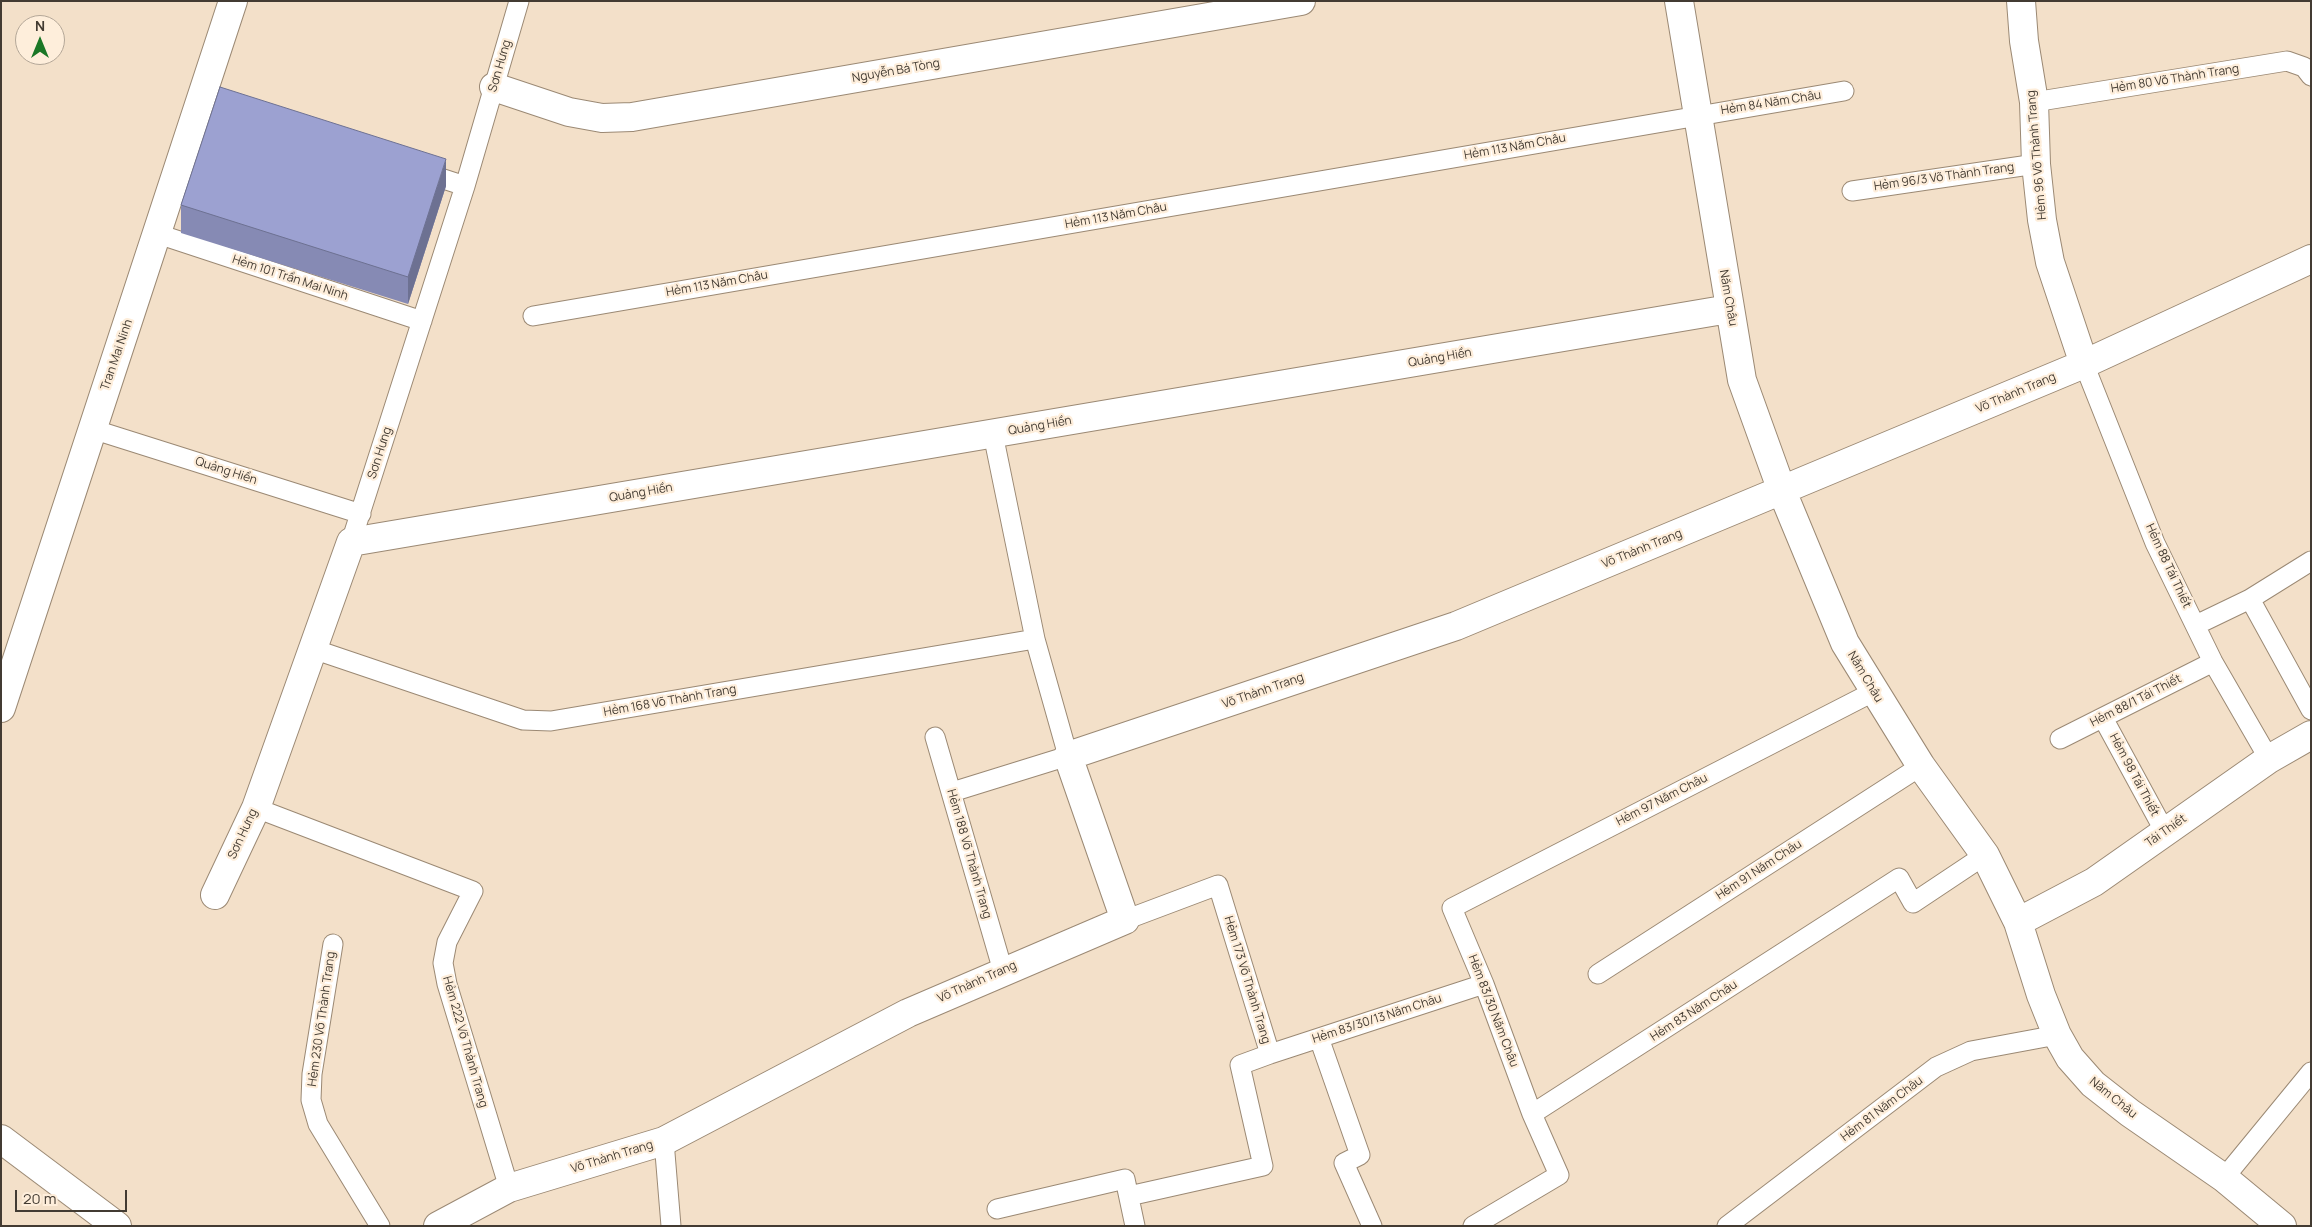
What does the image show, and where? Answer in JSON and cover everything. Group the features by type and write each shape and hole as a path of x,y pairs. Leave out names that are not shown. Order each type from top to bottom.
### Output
{"street":[{"name":"Tran Mai Ninh","path":"1,708 158,234 211,105 233,1"},
{"name":"Nguyễn Bá Tòng","path":"494,87 569,112 602,118 632,117 1301,1"},
{"name":"Năm Châu","path":"1679,1 1742,380 1782,492 1845,643 1873,692 1921,766 1985,855 2018,922 2041,995 2057,1034 2070,1058 2092,1084 2130,1113 2224,1178 2282,1226"},
{"name":"Hẻm 96 Võ Thành Trang","path":"2021,1 2024,41 2034,102 2036,164 2042,220 2050,262 2084,364"},
{"name":"Võ Thành Trang","path":"1068,756 1456,626 1782,492 2084,364 2311,258"},
{"name":"Quảng Hiền","path":"351,542 1730,309"},
{"name":"Sơn Hưng","path":"215,895 256,808 351,542"},
{"name":"Tái Thiết","path":"2018,922 2094,882 2269,759 2311,735"},
{"path":"1068,756 1125,920"},
{"name":"Võ Thành Trang","path":"438,1226 509,1188 664,1141 908,1013 1125,920"},
{"path":"1,1139 117,1226"}],"lane":[{"name":"Sơn Hưng","path":"351,542 465,186 519,1"},
{"name":"Hẻm 80 Võ Thành Trang","path":"2034,102 2287,61 2304,67 2311,76"},
{"name":"Hẻm 84 Năm Châu","path":"1698,115 1844,91"},
{"name":"Hẻm 113 Năm Châu","path":"533,316 1698,115"},
{"name":"Hẻm 96/3 Võ Thành Trang","path":"1852,190 2036,164"},
{"path":"408,168 465,186"},
{"name":"Hẻm 101 Trần Mai Ninh","path":"158,234 422,320"},
{"name":"Hẻm 88 Tái Thiết","path":"2084,364 2155,543 2196,625 2212,662 2269,759"},
{"name":"Quảng Hiền","path":"92,429 360,514"},
{"path":"952,792 1068,756 1035,639 993,434"},
{"path":"2196,625 2250,599 2311,561"},
{"path":"2250,599 2311,710"},
{"name":"Hẻm 168 Võ Thành Trang","path":"313,649 523,720 551,721 1035,639"},
{"name":"Hẻm 88/1 Tái Thiết","path":"2060,739 2212,662"},
{"name":"Hẻm 97 Năm Châu","path":"1452,908 1873,692"},
{"name":"Hẻm 98 Tái Thiết","path":"2103,718 2165,832"},
{"name":"Hẻm 188 Võ Thành Trang","path":"935,737 1003,971"},
{"name":"Hẻm 91 Năm Châu","path":"1598,974 1921,766"},
{"name":"Hẻm 222 Võ Thành Trang","path":"256,808 473,892 447,942 443,963 447,984 509,1188"},
{"name":"Hẻm 83 Năm Châu","path":"1532,1114 1899,878 1913,903 1985,855"},
{"name":"Hẻm 173 Võ Thành Trang","path":"1125,920 1218,885 1270,1054 1240,1066 1263,1166 1129,1196"},
{"name":"Hẻm 83/30 Năm Châu","path":"1452,908 1484,984 1532,1114"},
{"name":"Hẻm 230 Võ Thành Trang","path":"333,944 312,1074 311,1100 318,1124 380,1226"},
{"name":"Hẻm 83/30/13 Năm Châu","path":"1270,1054 1484,984"},
{"name":"Hẻm 81 Năm Châu","path":"1727,1226 1936,1067 1971,1051 2057,1034"},
{"path":"1319,1038 1360,1155 1344,1163 1372,1226"},
{"path":"2224,1178 2311,1072"},
{"path":"1473,1226 1559,1175 1532,1114"},
{"path":"664,1141 670,1226"},
{"path":"997,1209 1125,1179 1135,1226"}],"building":[{"path":"220,87 446,159 408,277 181,205"}]}
